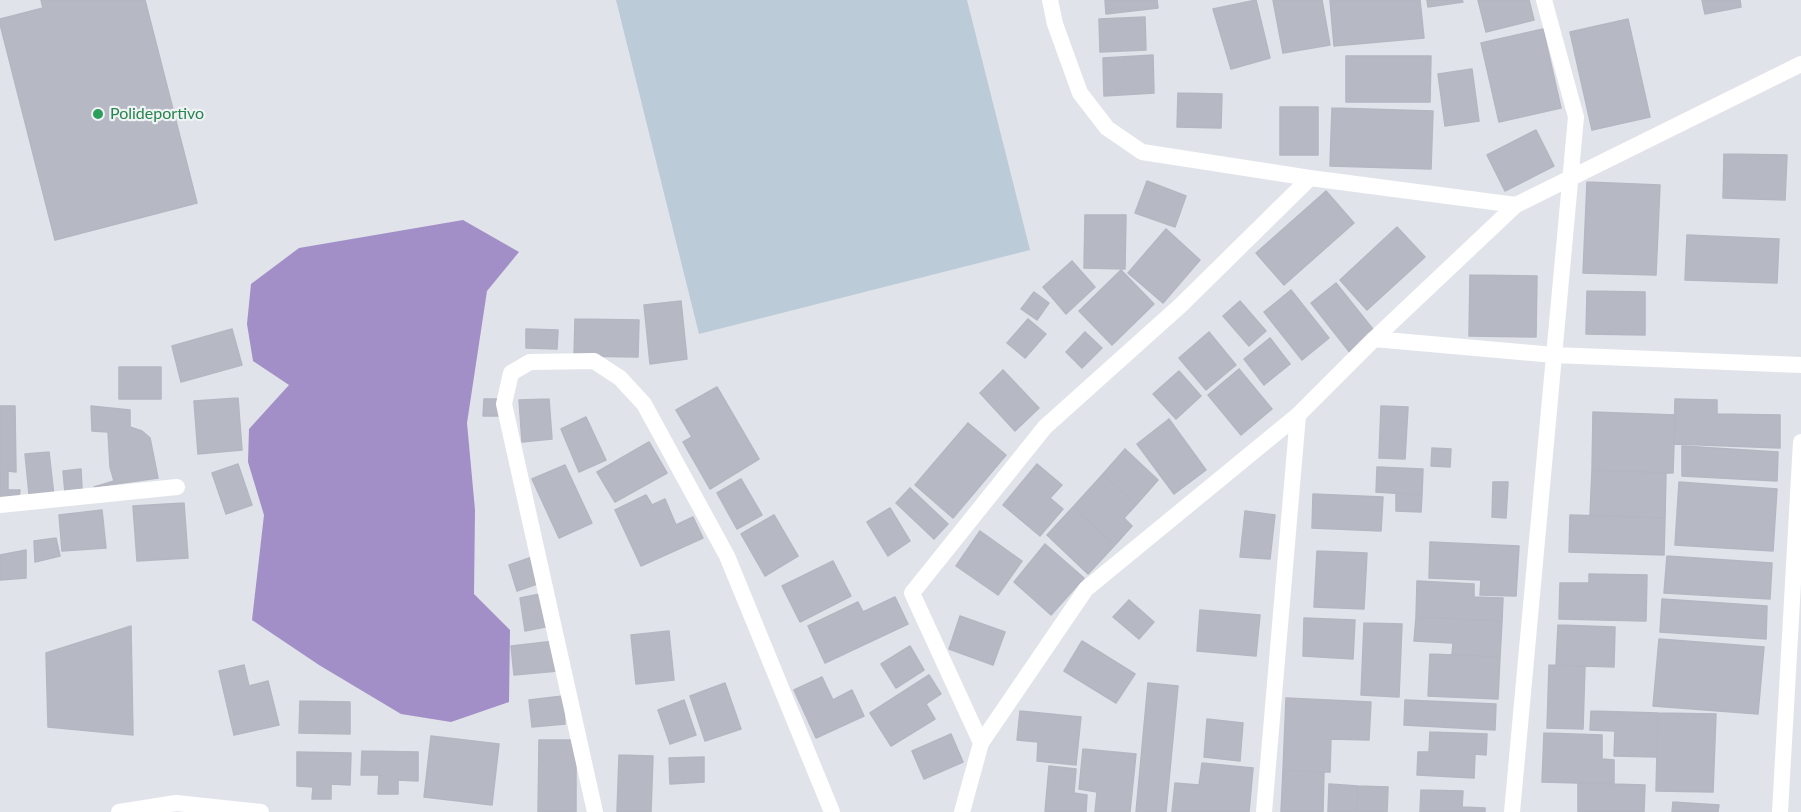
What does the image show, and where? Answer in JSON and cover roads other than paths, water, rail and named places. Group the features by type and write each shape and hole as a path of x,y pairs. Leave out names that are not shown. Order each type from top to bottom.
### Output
{"street":[{"path":"1050,0 1054,24 1080,93 1107,128 1142,152 1310,178 1516,205"},
{"path":"1512,812 1576,117 1544,0"},
{"path":"962,812 981,743 1086,590 1298,415 1374,339 1516,205 1801,64"},
{"path":"981,743 912,593 1045,426 1181,305 1310,178"},
{"path":"1374,339 1554,356 1801,365"},
{"path":"595,812 504,404 511,373 530,362 594,362 620,378 644,404 727,556 832,812"},
{"path":"1264,812 1298,415"},
{"path":"1780,812 1801,442"},
{"path":"0,505 177,487"},
{"path":"119,812 176,803 261,812"}],"place":[{"name":"Polideportivo","path":"98,114"}]}
